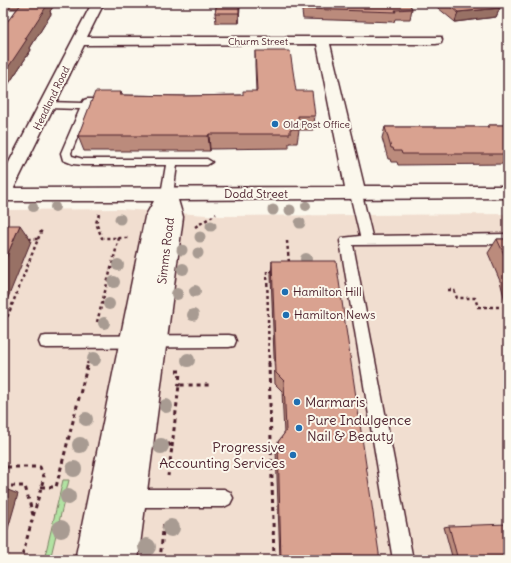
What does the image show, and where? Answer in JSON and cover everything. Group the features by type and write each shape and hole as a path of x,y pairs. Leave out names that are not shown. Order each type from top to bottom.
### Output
{"street":[{"name":"Headland Road","path":"3,193 98,3"},
{"name":"Churm Street","path":"79,41 436,40"},
{"path":"323,41 356,194"},
{"name":"Dodd Street","path":"3,193 356,194 508,192"},
{"name":"Simms Road","path":"91,560 102,498 173,217 166,194"},
{"name":"Simms Road","path":"122,560 131,498 142,342"}],"lane":[{"path":"118,102 87,102 66,153 67,158 73,161 83,162 207,162"},
{"path":"47,105 85,106"},
{"path":"166,194 172,162"},
{"path":"356,194 367,240"},
{"path":"403,560 346,241 508,239"},
{"path":"46,342 229,341"},
{"path":"102,498 224,498"}],"path":[{"path":"99,211 96,223 102,238 132,238"},
{"path":"194,228 216,213"},
{"path":"3,328 42,229"},
{"path":"91,322 97,322 119,238"},
{"path":"24,239 38,239"},
{"path":"287,241 289,264"},
{"path":"274,560 267,271 282,271"},
{"path":"448,290 454,290 457,298 475,298 478,307 502,307"},
{"path":"41,487 56,487 88,362"},
{"path":"172,447 180,371"},
{"path":"179,385 211,385"},
{"path":"7,467 40,467 44,477 21,560"},
{"path":"3,486 24,486 33,516"}],"shaded area":[{"path":"120,209 221,216 508,214 508,560 3,560 3,210"}],"green space":[{"path":"63,480 69,480 50,560 44,560"}],"building":[{"path":"22,3 48,4 3,75 3,27"},
{"path":"217,3 239,3 239,13 215,13"},
{"path":"303,3 409,3 412,9 395,10 396,12 304,9"},
{"path":"446,3 491,3 500,8 458,12"},
{"path":"255,51 290,51 296,91 312,91 315,116 298,116 299,129 290,129 290,134 209,134 208,136 78,136 95,92 121,92 120,95 185,96 243,95 243,91 257,91"},
{"path":"488,125 508,125 508,154 402,154 401,151 394,151 393,148 391,148 385,127 489,127"},
{"path":"3,225 20,225 3,265"},
{"path":"497,239 508,239 508,263"},
{"path":"272,261 336,261 380,560 281,560 278,442 286,431 284,381 276,373"},
{"path":"508,524 508,560 458,560 449,526"}],"place":[{"name":"Old Post Office","path":"275,124"},
{"name":"Hamilton Hill","path":"285,292"},
{"name":"Hamilton News","path":"286,315"},
{"name":"Marmaris","path":"297,402"},
{"name":"Pure Indulgence Nail & Beauty","path":"299,428"},
{"name":"Progressive Accounting Services","path":"293,455"}]}
